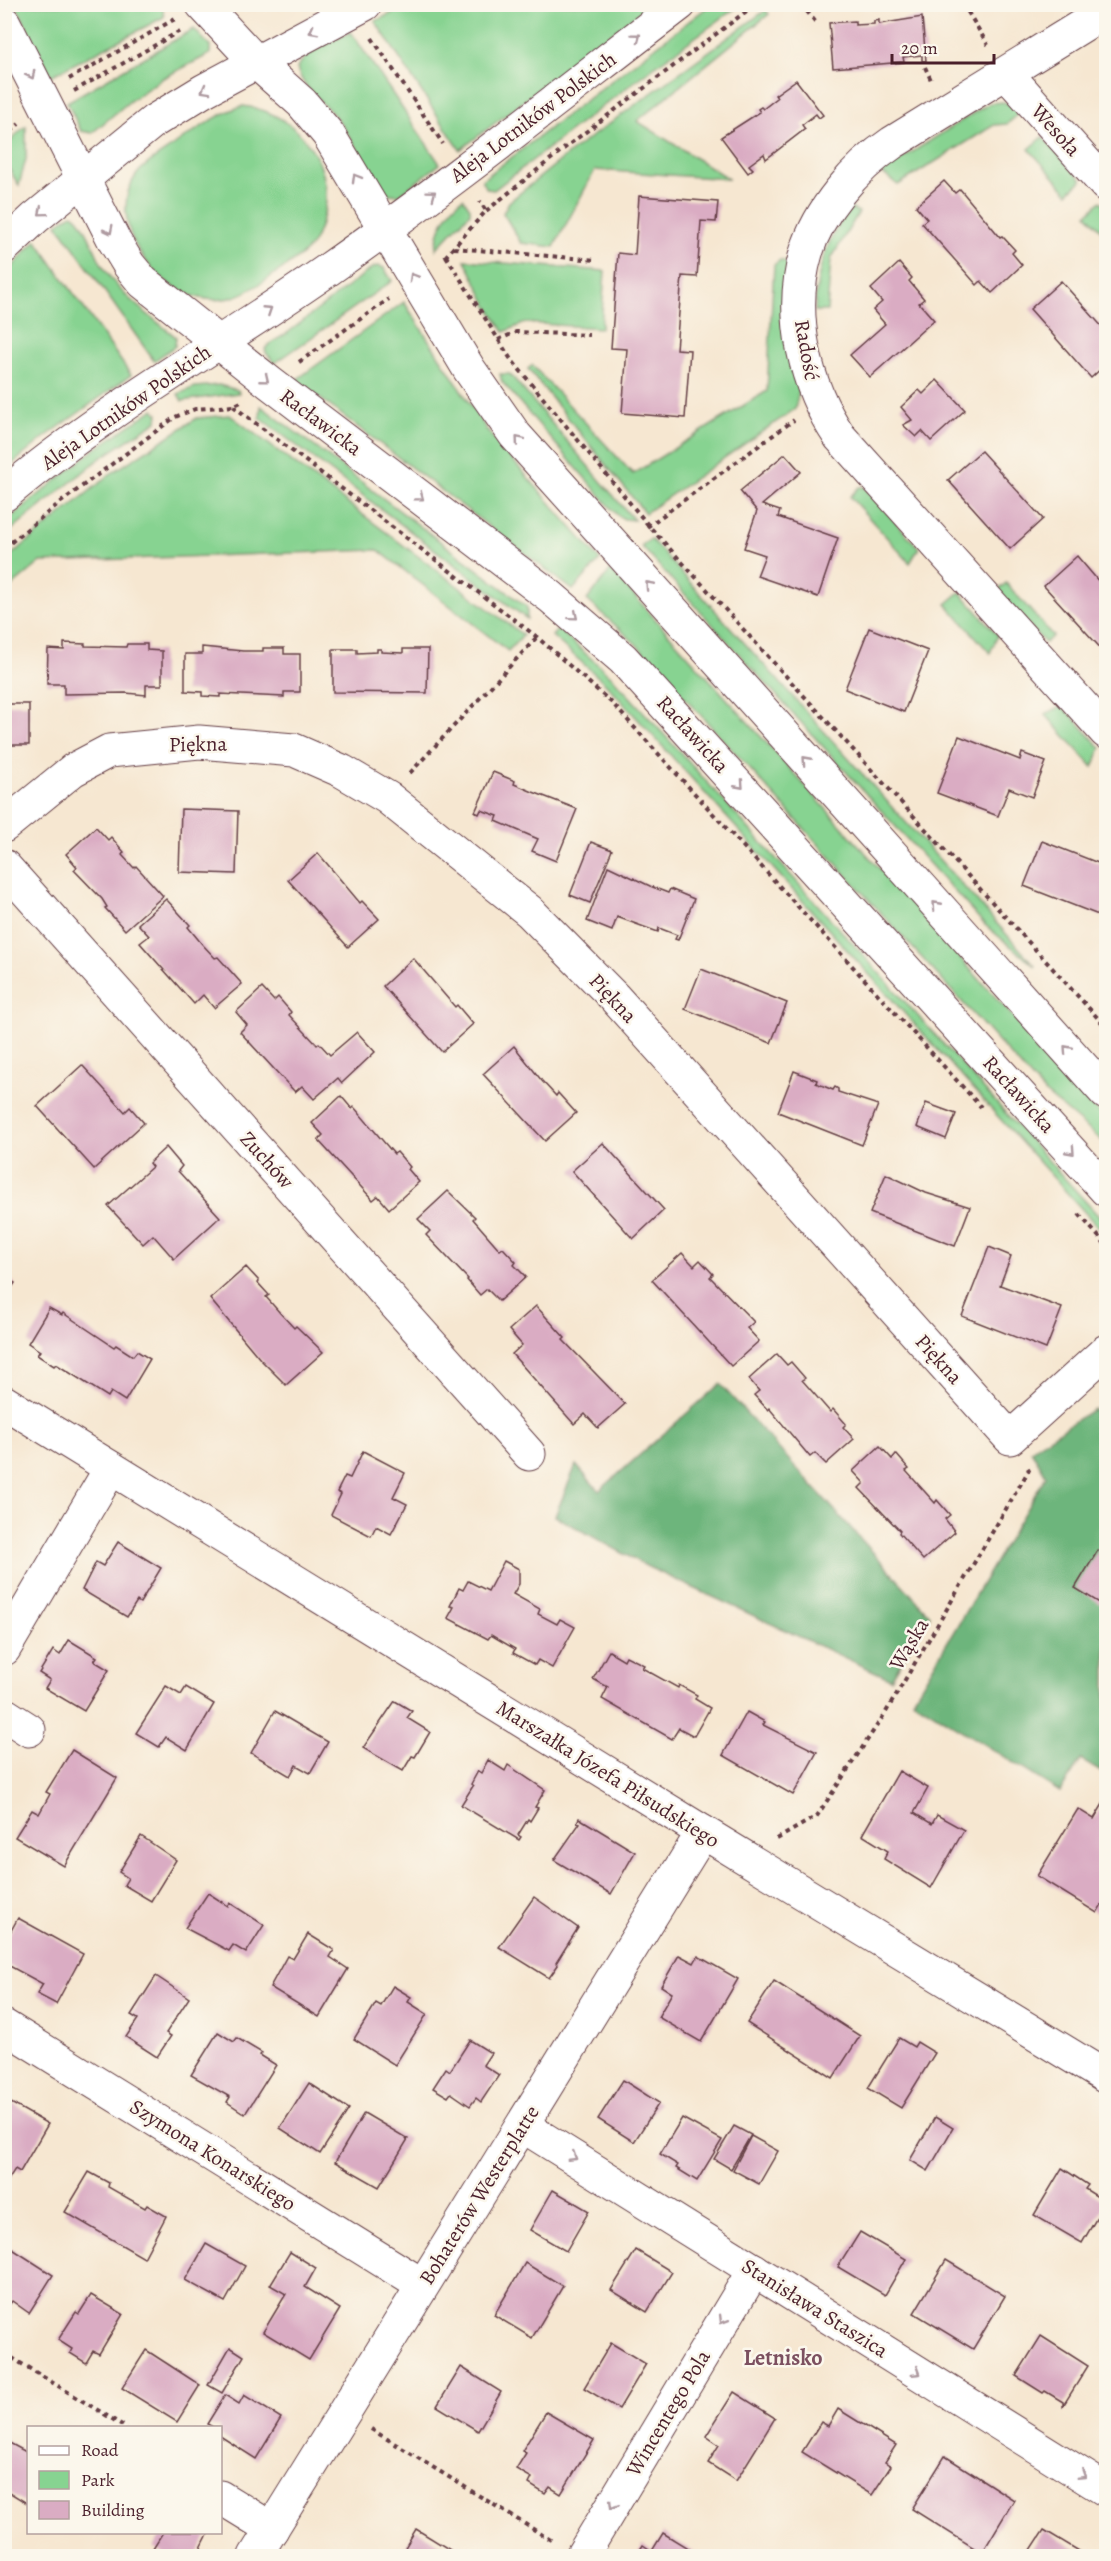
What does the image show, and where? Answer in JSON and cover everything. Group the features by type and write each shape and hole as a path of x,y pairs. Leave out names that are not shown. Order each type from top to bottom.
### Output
{"street":[{"path":"4,247 82,178 154,121 256,62 365,4"},
{"name":"Aleja Lotników Polskich","path":"4,495 136,396 385,229 680,4"},
{"path":"198,10 302,103 328,134 479,385 528,450 1107,1092"},
{"name":"Radość","path":"1107,11 881,151 858,171 823,217 806,252 801,278 800,306 807,365 820,404 848,447 1107,732"},
{"path":"4,22 82,178"},
{"name":"Wesoła","path":"1006,73 1107,185"},
{"name":"Racławicka","path":"82,178 129,266 160,298 564,608 606,643 651,688 1107,1190"},
{"name":"Piękna","path":"4,826 74,770 109,752 199,742 294,750 342,771 388,798 529,911 615,997 1010,1438"},
{"name":"Zuchów","path":"4,866 529,1454"},
{"path":"1010,1438 1107,1352"},
{"name":"Marszałka Józefa Piłsudskiego","path":"4,1402 703,1832 1107,2077"},
{"path":"4,1649 111,1468"},
{"name":"Bohaterów Westerplatte","path":"255,2556 703,1832"},
{"name":"Szymona Konarskiego","path":"4,2026 422,2285"},
{"name":"Stanisława Staszica","path":"523,2126 1107,2490"},
{"name":"Wincentego Pola","path":"570,2550 754,2270"},
{"path":"222,2498 272,2529"}],"path":[{"path":"486,211 571,143 756,4"},
{"path":"801,4 818,25"},
{"path":"963,4 1006,73"},
{"path":"4,138 44,101 198,10"},
{"path":"44,101 198,10"},
{"path":"453,248 597,260"},
{"path":"447,256 510,358 649,526 1107,1027"},
{"path":"498,340 516,332 589,335"},
{"path":"649,526 795,419 820,404"},
{"path":"233,406 537,637 612,703 982,1109"},
{"path":"388,798 564,608"},
{"path":"1071,1206 1105,1241"},
{"name":"Wąska","path":"771,1842 817,1816 886,1712 954,1599 1029,1470 1010,1438"},
{"path":"4,2354 125,2426"},
{"path":"345,2413 570,2550"}],"green space":[{"path":"16,5 168,5 163,9 164,17 51,76"},
{"path":"409,5 649,5 460,150 375,21"},
{"path":"710,5 740,5 647,72 494,190 487,189 482,180"},
{"path":"766,10 769,14 637,121 729,179 595,170 554,247 521,243 503,213 509,202 577,147"},
{"path":"194,29 210,46 210,54 163,78 130,101 92,133 81,131 67,102"},
{"path":"351,32 440,164 399,195 388,194 381,189 344,128 304,83 297,68 313,51"},
{"path":"990,103 1010,104 1020,113 1007,124 994,125 898,185 881,172"},
{"path":"243,106 282,119 298,132 320,165 325,184 326,204 313,243 295,260 239,295 219,300 197,297 178,290 166,281 155,271 135,245 126,214 128,193 137,174 152,160 210,121"},
{"path":"26,126 26,159 19,185 8,167 6,153 11,140"},
{"path":"1043,137 1082,180 1068,193 1029,149"},
{"path":"463,198 470,208 470,213 436,249 438,234 444,220"},
{"path":"1101,201 1106,206 1106,236 1087,214"},
{"path":"850,208 859,212 831,259 827,311 815,311 820,269 824,257 835,232"},
{"path":"72,214 80,221 100,261 115,284 134,303 176,337 175,346 154,361 57,224"},
{"path":"36,240 131,375 45,437 5,470 5,275"},
{"path":"465,260 605,271 601,328 525,323 504,332"},
{"path":"780,260 789,263 799,391 795,409 645,513 528,369 532,365 633,474 767,391 774,265"},
{"path":"378,266 384,268 392,281 275,363 266,353 265,349 269,344 286,334 372,268"},
{"path":"404,302 489,433 600,560 573,590 296,380"},
{"path":"500,374 510,374 634,520 624,519 617,515 502,382"},
{"path":"219,385 238,390 239,393 182,401 178,394 195,387"},
{"path":"261,406 527,607 527,619 260,418"},
{"path":"154,409 158,414 157,421 102,457 5,535 5,522 95,449"},
{"path":"230,415 523,635 508,651 378,550 41,562 5,592 5,560 113,472 197,418"},
{"path":"859,487 864,487 919,548 910,563 850,497"},
{"path":"651,539 1036,967 985,925 641,546"},
{"path":"611,570 1106,1120 1106,1144 1044,1092 636,644 587,600"},
{"path":"1006,583 1053,636 1045,643 997,591"},
{"path":"960,592 998,635 990,653 946,604"},
{"path":"558,629 613,678 1104,1222 1098,1227 606,684 552,636"},
{"path":"1063,706 1101,748 1093,767 1045,714"},
{"path":"720,1384 930,1615 891,1679 648,1567 555,1516 576,1465 599,1491"},
{"path":"1093,1409 1106,1415 1106,1775 1081,1760 1060,1792 913,1700 1046,1476 1031,1450"}],"building":[{"path":"922,17 926,61 922,61 922,55 903,57 904,62 833,68 829,23 855,21 855,25 874,24 874,21 879,20 879,24"},
{"path":"796,80 823,115 819,118 816,114 802,125 805,129 766,159 764,154 749,165 753,169 748,173 721,137 760,112 758,109 761,107 763,109 777,98 775,95"},
{"path":"944,181 955,193 960,189 1000,237 1002,236 1015,250 1012,253 1022,265 992,293 981,281 977,285 922,223 927,219 916,206"},
{"path":"639,196 718,202 716,222 701,221 697,277 682,276 676,349 690,350 685,418 622,413 627,349 611,348 618,253 635,255"},
{"path":"899,263 912,278 909,281 924,299 919,303 934,320 870,377 850,355 885,324 873,310 882,302 871,289"},
{"path":"1061,281 1106,331 1106,364 1091,378 1030,309"},
{"path":"937,380 965,410 931,441 922,431 916,437 903,425 912,420 901,407 919,390 923,394"},
{"path":"981,451 1043,519 1010,549 948,480"},
{"path":"785,454 801,472 762,505 780,511 778,517 838,538 818,597 757,576 765,555 744,548 757,511 740,491"},
{"path":"1077,556 1106,590 1106,654 1044,586"},
{"path":"869,628 928,651 904,712 845,689"},
{"path":"64,643 126,647 127,644 147,644 147,650 162,651 162,685 146,685 146,695 64,694 64,684 47,684 48,649 64,650"},
{"path":"202,647 243,651 284,648 284,654 300,654 300,692 284,692 284,697 220,694 220,697 202,696 202,692 185,691 185,654 202,654"},
{"path":"333,649 357,649 357,653 377,652 377,649 381,649 381,652 403,653 403,649 428,649 427,693 333,692"},
{"path":"4,704 29,704 29,745 4,745"},
{"path":"959,736 1020,760 1022,753 1046,762 1032,797 1009,788 998,816 937,793"},
{"path":"493,772 515,781 514,784 577,809 556,861 532,851 538,839 496,821 498,816 481,810 479,814 475,812"},
{"path":"181,809 238,811 236,874 179,872"},
{"path":"96,827 108,840 111,837 124,852 122,855 134,868 136,866 163,896 125,930 105,908 107,907 102,899 74,870 77,867 66,854"},
{"path":"1042,841 1106,866 1106,901 1101,916 1024,886"},
{"path":"591,842 612,850 590,903 570,895"},
{"path":"318,853 360,903 362,901 379,919 348,947 288,880"},
{"path":"608,866 668,893 670,889 694,899 678,940 675,939 677,935 659,928 658,932 617,917 612,931 587,921"},
{"path":"166,899 190,925 188,927 202,944 215,958 218,957 242,984 214,1008 203,995 194,1004 140,943 149,936 138,924"},
{"path":"413,958 455,1007 457,1005 473,1024 442,1052 383,986"},
{"path":"701,969 787,1003 771,1043 685,1009"},
{"path":"262,988 274,1001 278,997 291,1012 289,1015 317,1045 319,1043 330,1055 357,1032 375,1052 342,1083 338,1078 314,1099 302,1086 295,1092 240,1032 247,1025 236,1012"},
{"path":"514,1046 542,1081 556,1096 558,1093 576,1113 545,1141 483,1074"},
{"path":"82,1065 125,1112 130,1107 144,1123 94,1169 37,1106"},
{"path":"794,1071 817,1080 816,1083 833,1090 835,1087 838,1092 878,1105 862,1145 778,1112"},
{"path":"341,1096 352,1109 354,1107 394,1154 397,1152 419,1182 389,1209 378,1196 373,1200 318,1140 323,1135 312,1123"},
{"path":"926,1103 956,1114 946,1139 917,1127"},
{"path":"603,1143 664,1210 633,1239 572,1171"},
{"path":"166,1147 182,1166 178,1171 220,1217 174,1259 153,1235 143,1244 108,1206 152,1167 149,1163"},
{"path":"886,1174 926,1193 970,1207 955,1246 870,1213"},
{"path":"448,1191 475,1217 473,1219 500,1250 503,1248 516,1262 514,1265 526,1277 499,1301 487,1289 480,1295 426,1235 430,1231 418,1219"},
{"path":"989,1247 1011,1256 1000,1285 1062,1308 1046,1349 962,1316"},
{"path":"682,1253 694,1266 700,1260 713,1274 710,1277 754,1322 747,1328 759,1341 731,1366 652,1280"},
{"path":"246,1267 259,1281 258,1283 269,1295 266,1297 280,1313 323,1352 286,1385 260,1359 210,1299"},
{"path":"4,1277 15,1283 4,1299"},
{"path":"536,1306 565,1338 563,1340 625,1404 598,1428 585,1414 574,1424 512,1354 522,1345 509,1330"},
{"path":"49,1308 62,1315 63,1313 114,1347 116,1345 133,1356 137,1351 150,1359 125,1401 111,1392 108,1397 56,1364 54,1366 37,1355 40,1351 28,1343"},
{"path":"777,1354 787,1365 791,1362 805,1378 802,1380 830,1412 833,1409 846,1424 843,1427 854,1439 826,1464 815,1453 810,1457 769,1408 768,1410 754,1395 759,1391 749,1379"},
{"path":"880,1446 892,1459 896,1454 909,1469 906,1471 935,1503 937,1500 950,1515 945,1519 955,1532 923,1560 899,1533 900,1531 859,1488 864,1483 853,1471"},
{"path":"363,1451 405,1473 393,1497 407,1504 391,1534 376,1526 371,1536 331,1515 341,1494 337,1492 345,1476 350,1478"},
{"path":"118,1542 161,1568 140,1603 137,1601 127,1617 82,1590 96,1562 103,1566"},
{"path":"1098,1550 1106,1556 1106,1607 1075,1588"},
{"path":"504,1561 519,1569 519,1584 513,1594 540,1609 538,1614 557,1624 560,1619 575,1627 552,1668 538,1660 535,1665 513,1653 515,1649 491,1635 488,1639 448,1618 454,1607 450,1606 459,1588 463,1590 468,1581 488,1591"},
{"path":"69,1640 97,1657 94,1661 109,1670 84,1711 45,1688 50,1680 39,1673 53,1650 60,1655"},
{"path":"609,1651 624,1660 626,1656 644,1665 642,1668 678,1688 679,1685 697,1695 695,1699 710,1708 694,1736 679,1728 672,1739 602,1699 608,1687 593,1679"},
{"path":"166,1686 181,1695 186,1687 214,1704 187,1750 166,1737 159,1747 136,1733"},
{"path":"395,1701 412,1711 407,1718 430,1732 415,1757 412,1756 403,1771 363,1748"},
{"path":"275,1711 328,1742 310,1773 296,1765 290,1776 251,1753"},
{"path":"747,1712 765,1722 763,1725 817,1752 793,1795 723,1755"},
{"path":"72,1750 117,1778 64,1866 15,1837 32,1810 39,1814 50,1794 46,1792"},
{"path":"488,1760 505,1771 508,1765 545,1790 535,1807 538,1808 518,1835 521,1837 519,1840 461,1805 473,1786 471,1784 478,1771 481,1773"},
{"path":"899,1771 928,1788 914,1813 932,1824 937,1815 964,1830 931,1888 884,1859 888,1851 862,1835"},
{"path":"1106,1799 1106,1897 1097,1913 1037,1876 1078,1809 1094,1819"},
{"path":"579,1818 635,1852 611,1894 554,1860 580,1823 577,1822"},
{"path":"141,1836 176,1860 151,1901 124,1885 128,1878 119,1872"},
{"path":"208,1893 228,1906 230,1903 264,1925 246,1953 233,1945 229,1951 185,1928"},
{"path":"534,1897 578,1928 549,1978 499,1947"},
{"path":"18,1918 83,1954 56,2004 37,1994 43,1984 4,1963 4,1934 8,1936"},
{"path":"308,1934 334,1950 330,1957 348,1969 319,2017 270,1987 287,1956 293,1959"},
{"path":"679,1955 694,1963 698,1956 738,1979 701,2042 658,2017 672,1993 661,1986"},
{"path":"156,1976 189,1998 166,2033 171,2036 157,2057 126,2037 138,2019 131,2015"},
{"path":"774,1981 860,2036 833,2078 747,2023"},
{"path":"393,1986 411,1997 408,2002 427,2014 395,2065 354,2039 376,2003 381,2006"},
{"path":"218,2032 234,2042 237,2038 262,2053 260,2055 276,2065 245,2114 227,2102 230,2097 191,2075"},
{"path":"899,2038 914,2047 917,2042 935,2053 901,2108 868,2088"},
{"path":"470,2040 491,2053 483,2065 499,2075 481,2102 476,2098 470,2106 451,2093 448,2097 433,2088 446,2068 450,2071"},
{"path":"623,2080 659,2103 634,2142 598,2119"},
{"path":"309,2083 349,2109 320,2154 280,2128"},
{"path":"4,2099 48,2124 20,2172 15,2169 4,2186"},
{"path":"364,2113 408,2139 379,2187 335,2162"},
{"path":"935,2117 953,2128 928,2171 910,2160"},
{"path":"682,2118 722,2140 697,2181 676,2168 678,2165 660,2154"},
{"path":"734,2126 751,2135 731,2169 714,2159"},
{"path":"751,2136 778,2151 759,2184 733,2170"},
{"path":"1062,2168 1088,2185 1085,2189 1106,2202 1082,2243 1034,2215"},
{"path":"89,2172 109,2183 108,2187 145,2208 147,2205 166,2216 144,2258 65,2212"},
{"path":"553,2190 589,2211 566,2251 530,2230"},
{"path":"860,2232 906,2259 885,2295 838,2267"},
{"path":"206,2244 245,2266 225,2302 185,2280"},
{"path":"11,2248 53,2275 29,2313 12,2301 4,2312 4,2257"},
{"path":"636,2250 672,2272 647,2312 611,2290"},
{"path":"290,2252 316,2268 305,2287 340,2309 309,2360 263,2332 286,2294 270,2285"},
{"path":"946,2260 1005,2296 973,2349 914,2313"},
{"path":"525,2263 563,2286 532,2338 494,2315"},
{"path":"91,2295 123,2314 99,2354 93,2351 86,2363 70,2353 72,2349 58,2340 76,2312 79,2314"},
{"path":"1041,2336 1088,2366 1063,2406 1063,2402 1045,2391 1043,2393 1016,2376"},
{"path":"611,2343 646,2364 619,2409 584,2388"},
{"path":"230,2347 244,2356 222,2393 208,2385"},
{"path":"146,2350 200,2385 177,2422 122,2388"},
{"path":"461,2367 501,2392 478,2431 437,2406"},
{"path":"734,2392 775,2418 736,2481 708,2463 719,2445 706,2436"},
{"path":"225,2395 239,2404 244,2395 281,2418 256,2459 222,2437 222,2426 207,2424"},
{"path":"838,2409 896,2445 885,2462 891,2466 872,2495 802,2452 821,2422 828,2426"},
{"path":"546,2412 594,2440 561,2494 550,2487 545,2494 529,2484 532,2478 516,2469 526,2453 522,2451"},
{"path":"4,2440 27,2452 27,2503 4,2489"},
{"path":"945,2456 1014,2500 982,2553 912,2509"},
{"path":"416,2529 455,2553 453,2556 400,2556"},
{"path":"1044,2530 1079,2551 1088,2556 1027,2556"},
{"path":"663,2533 698,2556 636,2556 643,2545 652,2551"},
{"path":"162,2534 208,2534 197,2556 168,2556 153,2548"}],"district":[{"name":"Letnisko","path":"783,2357"}]}
